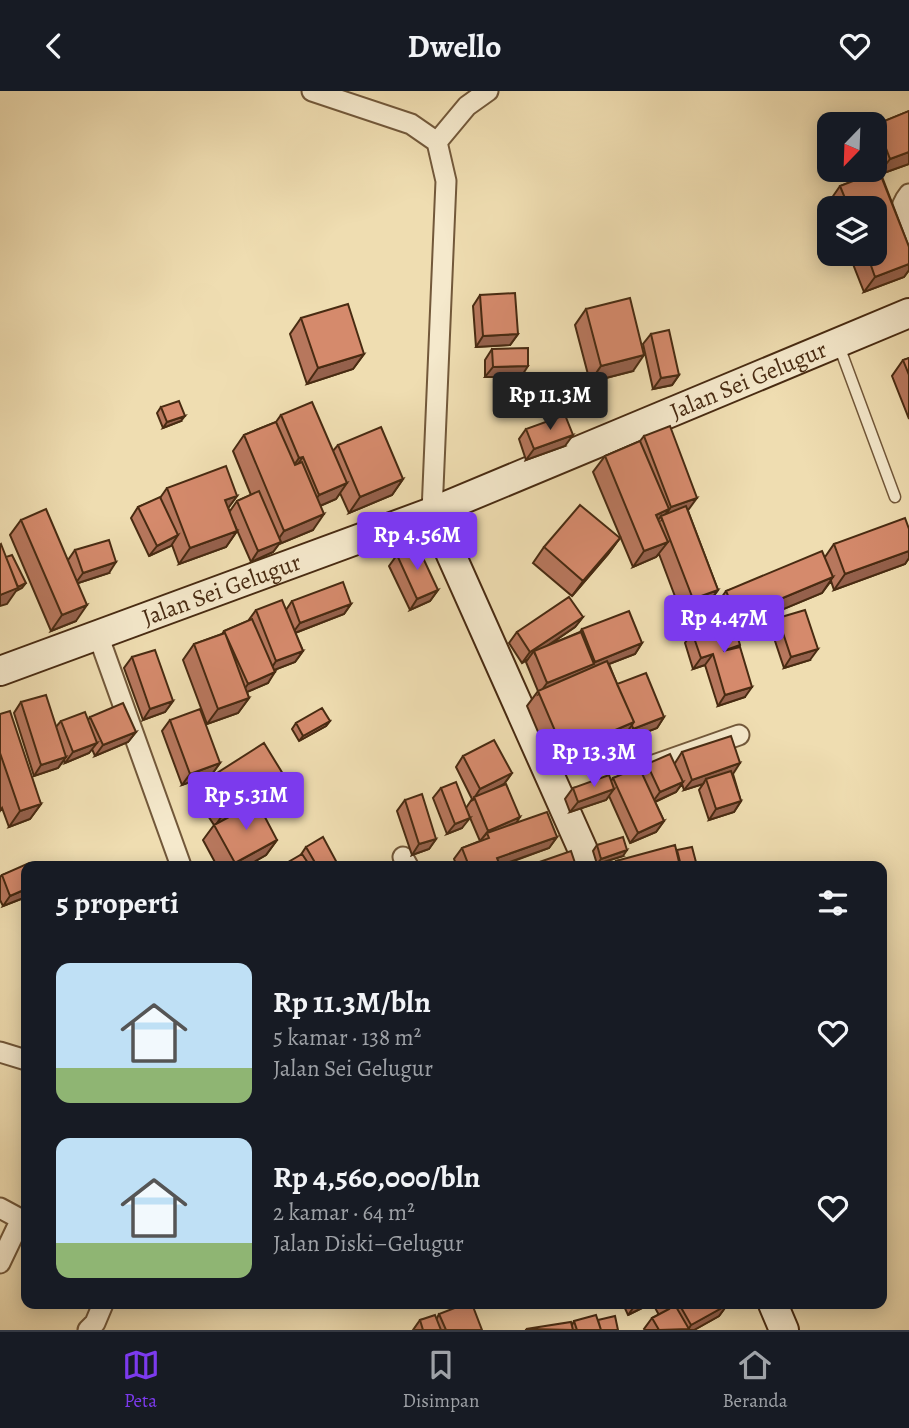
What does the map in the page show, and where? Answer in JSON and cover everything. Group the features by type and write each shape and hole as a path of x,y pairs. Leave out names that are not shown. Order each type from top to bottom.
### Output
{"main road":[{"name":"Jalan Sei Gelugur","path":"0,671 432,512 909,313"},
{"path":"432,512 568,796 588,861"},
{"path":"775,1309 784,1330"}],"street":[{"path":"312,91 411,124 437,142 446,181 432,512"},
{"path":"437,142 467,99 488,91"},
{"path":"909,194 900,207 900,216 909,243"},
{"path":"98,635 179,861"},
{"path":"625,775 739,735"},
{"path":"0,1052 21,1058"},
{"path":"0,1208 21,1219"},
{"path":"0,1263 21,1224"},
{"path":"88,1330 95,1323 101,1309"}],"lane":[{"path":"838,342 895,496"}],"building":[{"path":"909,111 909,152 890,159 887,151 887,120"},
{"path":"850,182 883,182 909,247 909,264 875,277 871,266 887,266 887,196 844,196 840,186"},
{"path":"515,293 518,334 483,336 480,295"},
{"path":"630,298 644,355 601,366 586,309"},
{"path":"348,304 364,354 318,368 301,318"},
{"path":"669,330 679,375 661,378 651,334"},
{"path":"528,348 528,366 493,367 492,349"},
{"path":"909,358 909,375 903,360"},
{"path":"179,401 185,416 167,422 161,407"},
{"path":"312,402 347,483 319,495 303,457 299,458 281,415"},
{"path":"565,415 573,435 534,449 526,429"},
{"path":"276,422 295,465 302,462 324,514 284,531 244,435"},
{"path":"670,426 697,498 671,507 644,436"},
{"path":"381,427 403,479 360,497 338,445"},
{"path":"640,441 669,509 656,515 668,542 644,551 605,456"},
{"path":"226,466 237,496 225,500 237,531 190,548 167,488"},
{"path":"259,491 281,542 258,551 237,501"},
{"path":"160,497 178,535 157,546 138,507"},
{"path":"580,505 620,538 583,581 544,547"},
{"path":"686,506 718,590 693,599 661,516"},
{"path":"46,509 87,605 62,615 21,520"},
{"path":"905,518 909,529 909,551 845,574 834,544"},
{"path":"109,540 116,562 83,573 75,550"},
{"path":"0,545 18,588 0,595"},
{"path":"417,545 438,590 417,599 397,555"},
{"path":"822,551 833,577 737,617 726,591"},
{"path":"12,555 26,583 18,587 6,557"},
{"path":"343,582 351,604 300,623 292,601"},
{"path":"569,597 583,617 530,652 517,632"},
{"path":"282,600 303,651 276,661 256,610"},
{"path":"805,610 818,649 791,657 778,618"},
{"path":"629,611 642,643 595,662 582,629"},
{"path":"252,619 275,672 248,684 224,631"},
{"path":"732,619 740,645 723,651 740,647 752,687 725,695 713,654 701,658 692,632"},
{"path":"581,632 594,664 547,683 534,651"},
{"path":"225,633 249,698 218,709 194,644"},
{"path":"155,650 173,701 150,709 132,657"},
{"path":"607,661 634,722 564,752 538,691"},
{"path":"646,673 664,717 633,729 634,722 617,684"},
{"path":"46,695 66,757 41,765 21,702"},
{"path":"123,703 136,732 103,745 90,717"},
{"path":"322,708 330,721 303,736 296,723"},
{"path":"200,709 220,763 190,774 170,720"},
{"path":"10,711 41,804 20,811 0,753 0,714"},
{"path":"85,712 97,743 73,752 61,721"},
{"path":"731,736 740,763 692,780 682,752"},
{"path":"494,740 512,773 480,789 463,756"},
{"path":"264,743 283,774 226,810 206,780"},
{"path":"670,754 683,782 660,792 647,764"},
{"path":"639,767 664,821 638,833 613,778"},
{"path":"731,771 741,801 716,809 706,779"},
{"path":"609,775 614,789 578,802 573,788"},
{"path":"456,782 470,818 455,824 441,788"},
{"path":"506,784 520,817 488,831 474,797"},
{"path":"422,794 436,839 419,844 405,800"},
{"path":"257,802 277,840 234,861 214,825"},
{"path":"547,812 557,837 497,858 498,861 467,861 462,848 489,838 487,833"},
{"path":"323,837 336,861 314,861 306,847"},
{"path":"623,837 627,850 601,859 597,845"},
{"path":"675,845 679,861 616,861"},
{"path":"692,847 696,861 680,861 677,850"},
{"path":"571,851 574,861 542,861"},
{"path":"302,854 307,861 290,861"},
{"path":"21,867 21,891 10,896 2,875"},
{"path":"452,1309 474,1309 482,1330 446,1330 439,1314"},
{"path":"669,1309 677,1309 689,1329 659,1330 652,1318"},
{"path":"682,1309 720,1309 691,1325"},
{"path":"435,1315 441,1330 423,1330 420,1320"},
{"path":"596,1315 601,1330 577,1330 574,1321"},
{"path":"615,1316 618,1330 601,1330 598,1320"},
{"path":"571,1322 573,1330 526,1329"}]}
